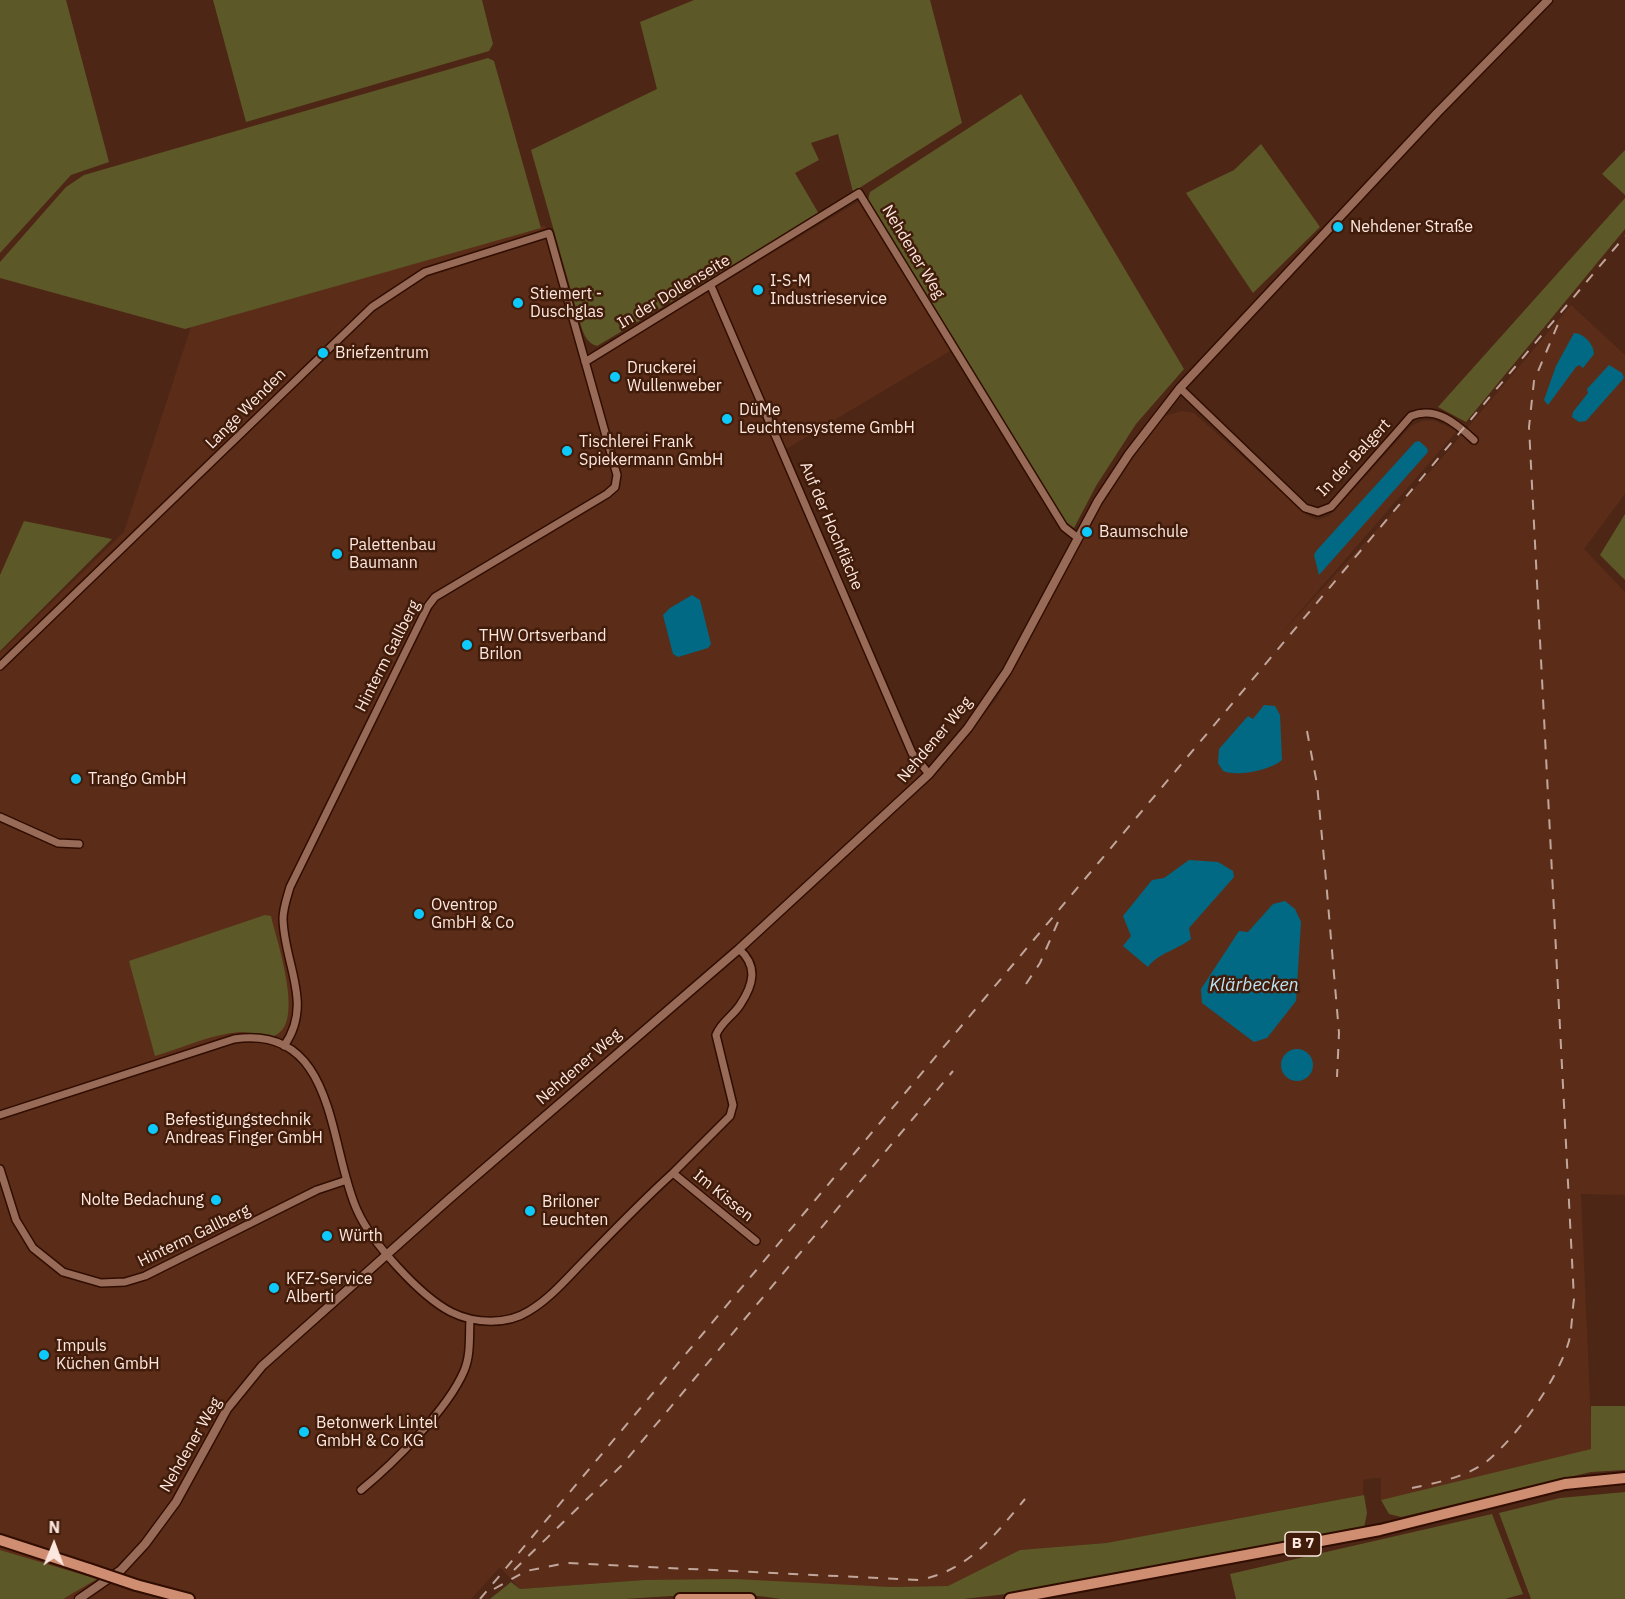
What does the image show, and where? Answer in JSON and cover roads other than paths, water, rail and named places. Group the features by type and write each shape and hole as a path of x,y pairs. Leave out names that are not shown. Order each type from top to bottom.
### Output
{"main road":[{"name":"B 7","path":"1010,1599 1380,1530 1565,1484 1625,1478"},
{"path":"0,1540 136,1585 189,1599"},
{"path":"680,1599 750,1599"}],"street":[{"name":"Nehdener Weg","path":"79,1599 121,1570 145,1544 176,1502 227,1409 262,1366 739,949 929,774 968,728 1007,671 1111,480 1180,388 1548,0"},
{"name":"Nehdener Weg","path":"859,193 1064,527 1078,538"},
{"name":"In der Dollenseite","path":"585,362 859,193"},
{"name":"Lange Wenden","path":"0,666 323,353 391,291 425,272 549,233 585,362"},
{"name":"Auf der Hochfläche","path":"711,286 912,753 929,774"},
{"name":"Hinterm Gallberg","path":"284,1046 293,1034 298,999 283,919 290,887 428,606 435,597 607,494 615,487 617,475 585,362"},
{"name":"In der Balgert","path":"1180,388 1305,508 1318,512 1331,507 1411,416 1424,411 1437,413 1474,440"},
{"path":"0,817 58,843 79,844"},
{"name":"Im Kissen","path":"388,1255 430,1297 450,1312 470,1320 511,1320 529,1312 553,1293 730,1116 734,1105 716,1035 724,1022 740,1006 753,974 752,964 739,949"},
{"path":"0,1115 234,1039 256,1038 284,1046 303,1060 320,1085 360,1217 388,1255"},
{"name":"Hinterm Gallberg","path":"0,1169 20,1230 39,1254 74,1277 109,1283 145,1276 317,1190 347,1180"},
{"name":"Im Kissen","path":"673,1173 756,1241"},
{"path":"360,1490 392,1465 456,1386 465,1369 470,1320"}],"water":[{"path":"1574,333 1587,340 1594,354 1583,368 1579,365 1576,367 1548,405 1544,400 1556,366"},
{"path":"1609,365 1622,373 1624,378 1586,421 1579,422 1572,417 1573,412 1588,393 1587,389"},
{"path":"1419,441 1428,452 1319,575 1314,555 1317,550 1415,442"},
{"path":"692,595 700,600 711,644 708,648 678,657 673,654 663,615"},
{"path":"1264,705 1275,706 1280,715 1282,760 1254,772 1229,773 1223,771 1218,763 1219,749 1248,716 1253,719"},
{"path":"1189,860 1218,862 1233,871 1234,877 1189,928 1191,939 1157,958 1148,967 1123,946 1131,936 1123,916 1152,880 1164,878"},
{"name":"Klärbecken","path":"1285,901 1295,909 1301,922 1296,1001 1267,1038 1254,1042 1202,1003 1201,989 1239,931 1248,932 1273,904"},
{"path":"1297,1049 1308,1054 1313,1065 1308,1076 1297,1081 1286,1076 1281,1065 1286,1054"}],"railway":[{"path":"480,1599 1625,236"},
{"path":"1412,1488 1451,1479 1469,1472 1486,1462 1498,1451 1523,1423 1546,1389 1564,1356 1571,1331 1574,1299 1529,427 1534,381 1558,324"},
{"path":"1307,731 1317,784 1326,880 1339,1033 1337,1077"},
{"path":"1026,984 1040,963 1061,915"},
{"path":"514,1570 622,1465 953,1071"},
{"path":"494,1589 526,1571 566,1563 919,1580 952,1569 966,1560 991,1539 1025,1499"}],"place":[{"name":"Nehdener Straße","path":"1338,227"},
{"name":"I-S-M Industrieservice","path":"758,290"},
{"name":"Stiemert - Duschglas","path":"518,303"},
{"name":"Briefzentrum","path":"323,353"},
{"name":"Druckerei Wullenweber","path":"615,377"},
{"name":"DüMe Leuchtensysteme GmbH","path":"727,419"},
{"name":"Tischlerei Frank Spiekermann GmbH","path":"567,451"},
{"name":"Baumschule","path":"1087,532"},
{"name":"Palettenbau Baumann","path":"337,554"},
{"name":"THW Ortsverband Brilon","path":"467,645"},
{"name":"Trango GmbH","path":"76,779"},
{"name":"Oventrop GmbH & Co","path":"419,914"},
{"name":"Befestigungstechnik Andreas Finger GmbH","path":"153,1129"},
{"name":"Nolte Bedachung","path":"216,1200"},
{"name":"Briloner Leuchten","path":"530,1211"},
{"name":"Würth","path":"327,1236"},
{"name":"KFZ-Service Alberti","path":"274,1288"},
{"name":"Impuls Küchen GmbH","path":"44,1355"},
{"name":"Betonwerk Lintel GmbH & Co KG","path":"304,1432"}]}
